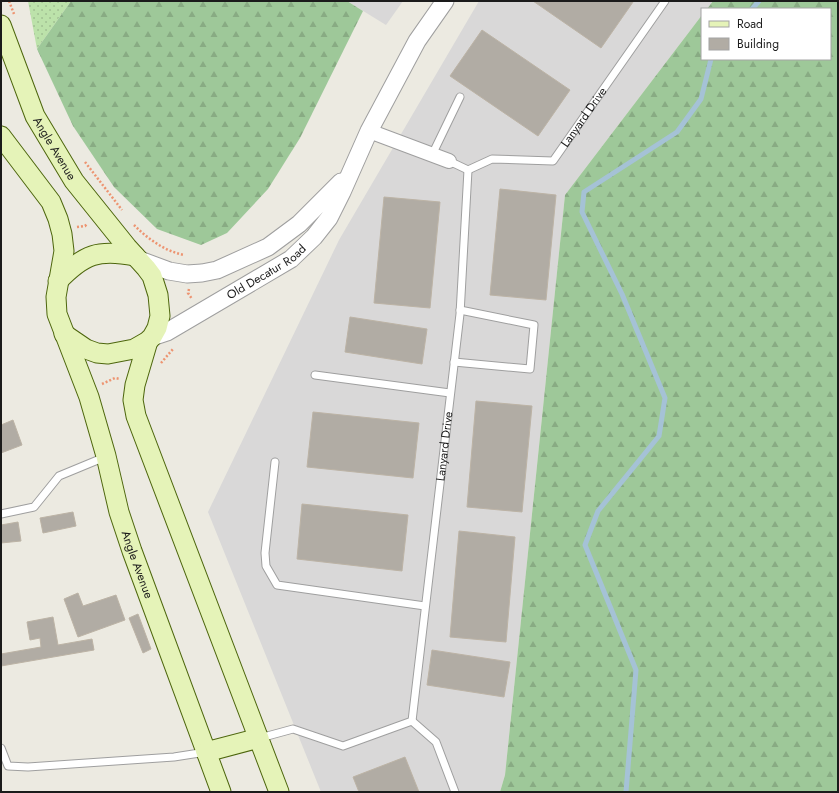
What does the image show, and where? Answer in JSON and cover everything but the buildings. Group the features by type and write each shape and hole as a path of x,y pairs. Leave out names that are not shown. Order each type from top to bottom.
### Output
{"main road":[{"name":"Angle Avenue","path":"9,22 35,116 74,181 136,258"},
{"path":"1,136 51,202 58,219 64,251 56,297 57,314 64,334 86,349 97,353 108,354 134,349 150,339"},
{"path":"58,281 72,266 87,257 103,253 118,253 136,258 152,276 158,295 160,316 157,328 150,339 135,385 133,400 136,416 279,792"},
{"name":"Angle Avenue","path":"64,334 89,397 106,456 119,512 220,792"},
{"path":"206,752 259,738"}],"street":[{"name":"Old Decatur Road","path":"150,339 167,332 290,259 314,237 328,218 342,192 348,175 369,131 417,41 445,1"},
{"path":"369,131 449,161"},
{"name":"Old Decatur Road","path":"136,258 169,271 187,274 202,274 217,270 268,247 299,224 348,175"}],"lane":[{"name":"Lanyard Drive","path":"412,721 460,310 468,170 492,159 552,161 665,1"},
{"path":"432,155 460,97"},
{"path":"449,161 468,170"},
{"path":"454,362 530,369 534,325 460,310"},
{"path":"315,375 450,393"},
{"path":"1,514 34,507 59,476 106,456"},
{"path":"275,462 265,552 266,566 277,585 425,606"},
{"path":"259,738 293,729 343,746 412,721 436,742 455,792"},
{"path":"1,748 8,766 14,767 174,757 206,752"}],"path":[{"path":"9,1 9,22"},
{"path":"83,159 123,211"},
{"path":"72,228 85,226 91,220"},
{"path":"130,222 146,237 178,254 185,255"},
{"path":"189,283 188,293 196,304"},
{"path":"160,364 168,353 174,348"},
{"path":"96,386 115,378 122,379"}],"shaded area":[{"path":"347,1 403,1 386,25"},
{"path":"479,1 713,1 708,8 701,8 701,16 565,195 505,775 500,792 321,792 208,512 339,240"}],"green space":[{"path":"28,1 71,1 37,49"},
{"path":"71,1 347,1 363,11 300,138 268,189 227,233 201,245 157,229 114,187 73,126 37,49"},
{"path":"713,1 838,1 838,792 500,792 505,775 565,195 701,16 701,60 831,60 831,8 708,8"}],"waterway":[{"path":"753,8 759,1"},
{"path":"626,792 636,670 585,545 598,511 659,436 665,398 622,294 582,212 584,192 677,132 701,99 711,60"}]}
